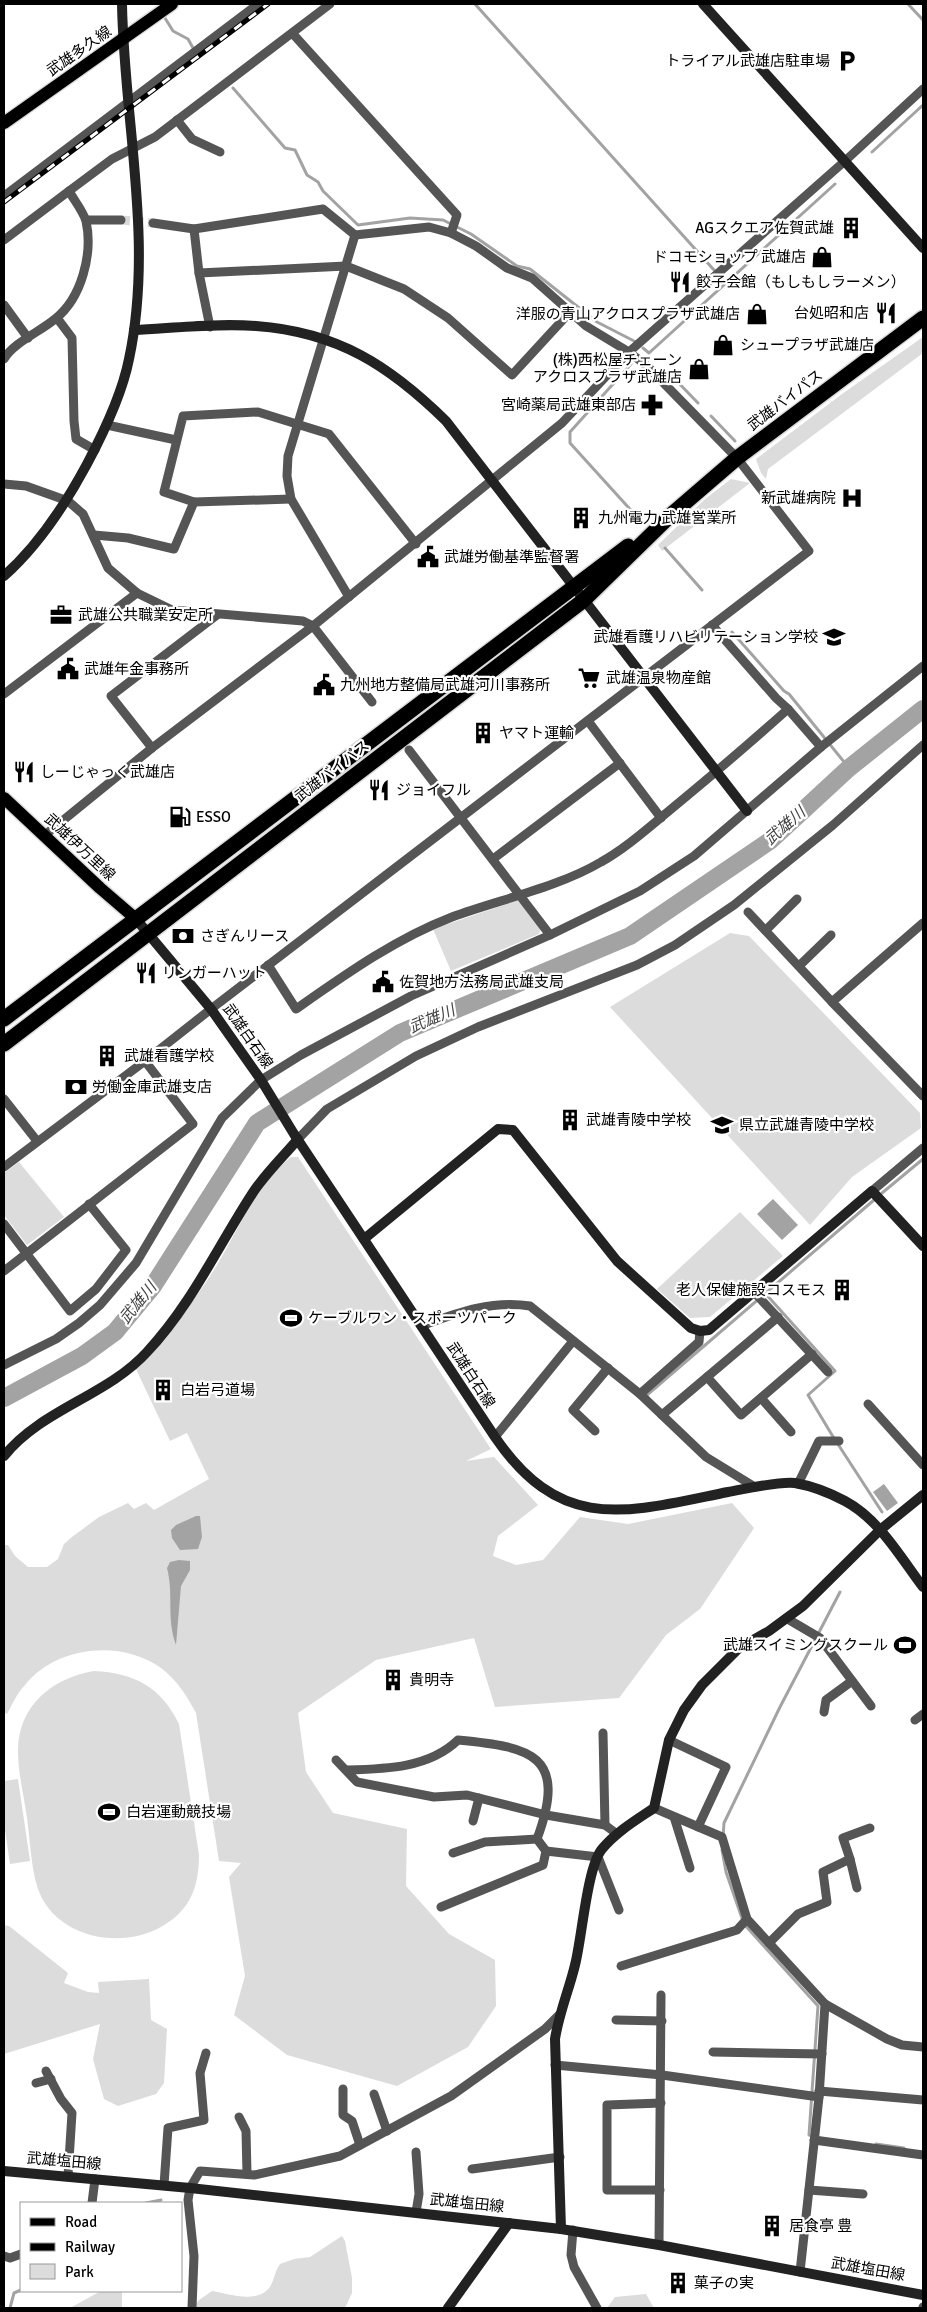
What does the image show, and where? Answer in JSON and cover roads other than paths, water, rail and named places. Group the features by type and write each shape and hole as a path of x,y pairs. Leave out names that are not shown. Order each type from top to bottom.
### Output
{"highway":[{"name":"武雄バイパス","path":"4,1044 584,600 672,514 737,458 923,318"},
{"name":"武雄バイパス","path":"4,1019 573,586 672,514"}],"main road":[{"name":"武雄多久線","path":"4,123 172,4"},
{"name":"武雄伊万里線","path":"4,798 136,919"}],"street":[{"path":"4,576 40,537 68,501 107,425 129,360 134,330 140,253 123,40 122,4"},
{"path":"4,193 258,4"},
{"path":"4,240 112,159 155,137 330,4"},
{"path":"703,4 846,160 923,248"},
{"path":"293,34 457,215 451,233"},
{"path":"45,835 152,748 349,598 562,423 629,352 846,160 923,89"},
{"path":"177,120 192,139 220,152"},
{"path":"4,359 28,338 57,318 76,294 88,257 86,220 69,190"},
{"path":"4,1167 145,1061 809,551 737,458 648,366 586,326 532,278 507,268 476,246 451,233 429,227 355,235 324,209 194,230 153,223"},
{"path":"86,220 121,220"},
{"path":"194,230 199,273 210,327"},
{"path":"349,598 291,499 287,476 288,456 355,235"},
{"path":"199,273 346,266 404,289 448,318 512,375 570,312"},
{"path":"4,305 28,338"},
{"path":"57,318 72,338 76,439 95,450"},
{"path":"134,330 255,326 289,330 323,338 357,352 389,371 417,393 446,421 747,811"},
{"path":"291,499 194,502 164,492 183,416 258,412 329,434 416,544"},
{"path":"107,425 176,440"},
{"path":"4,484 26,486 68,501 84,514 108,568 137,593 172,610 303,621 313,626 372,702"},
{"path":"94,535 128,538 174,549 194,502"},
{"path":"4,694 137,593"},
{"path":"152,748 111,696 217,615"},
{"path":"712,625 821,747"},
{"path":"4,1365 56,1339 80,1323 100,1306 136,1263 222,1118 247,1092 301,1055 411,996 550,935 640,891 694,856 821,747 923,666"},
{"path":"268,965 296,1009 367,960 406,938 451,918 600,863 631,842 716,773 788,709"},
{"path":"588,721 661,818"},
{"path":"4,1456 19,1439 38,1424 105,1384 146,1354 190,1299 252,1193 296,1137 327,1109 416,1056 478,1027 637,965 675,944 734,905 833,825 923,745"},
{"path":"409,750 550,935"},
{"path":"493,859 620,763"},
{"path":"766,930 797,899"},
{"path":"748,912 923,1096"},
{"name":"武雄白石線","path":"136,919 211,1009 262,1081 296,1137 495,1438 516,1466 540,1487 570,1502 598,1509 637,1510 755,1487 798,1484 820,1490 846,1501 863,1513 880,1530 923,1587"},
{"path":"832,1002 923,923"},
{"path":"799,966 831,935"},
{"path":"4,1272 193,1124 145,1061"},
{"path":"4,1099 37,1141"},
{"path":"364,1239 498,1129 513,1130 617,1261 691,1328 700,1331 710,1330 758,1295 872,1191 923,1148"},
{"path":"872,1191 923,1246"},
{"path":"4,1224 70,1311 96,1289 126,1250 89,1204"},
{"path":"758,1295 828,1372"},
{"path":"421,1326 471,1308 512,1303 530,1306 640,1394 706,1457 755,1487"},
{"path":"662,1416 778,1317"},
{"path":"640,1394 699,1342 700,1331"},
{"path":"495,1438 573,1341"},
{"path":"707,1377 741,1415 812,1354"},
{"path":"595,1431 573,1410 608,1368"},
{"path":"761,1398 791,1432"},
{"path":"868,1404 923,1465"},
{"path":"798,1484 819,1441 835,1440"},
{"path":"562,2229 555,2039 559,2015 575,1966 593,1870 601,1850 617,1834 654,1808 669,1740 684,1710 702,1685 739,1648 803,1606 880,1530 923,1495"},
{"path":"786,1618 818,1636 871,1706"},
{"path":"824,1712 826,1700 852,1681"},
{"path":"915,1720 923,1714"},
{"path":"603,1733 605,1825"},
{"path":"347,1770 386,1769 414,1764 446,1751 458,1740 520,1749 538,1761 549,1780 545,1806 546,1815 538,1839"},
{"path":"669,1740 726,1767 698,1827"},
{"path":"336,1760 357,1782 434,1798 467,1795 546,1815 605,1825 617,1834"},
{"path":"473,1822 479,1798"},
{"path":"654,1808 722,1837 747,1919 825,2004 887,2039 902,2045 923,2047"},
{"path":"674,1817 690,1868"},
{"path":"857,1888 843,1838 870,1828"},
{"path":"441,1907 543,1865 546,1851 538,1839"},
{"path":"453,1853 485,1842 538,1839"},
{"path":"546,1851 598,1857"},
{"path":"598,1857 619,1910"},
{"path":"769,1943 798,1914 827,1902 823,1872 850,1859"},
{"path":"621,1966 737,1930 747,1919"},
{"path":"659,2245 662,1995"},
{"path":"800,2272 819,2094 825,2004"},
{"path":"192,2308 194,2256 188,2200 190,2188 200,2171 254,2175 340,2156 451,2096 545,2028 559,2015"},
{"path":"616,2020 662,2021"},
{"path":"713,2052 821,2054"},
{"path":"164,2185 168,2128 204,2120 200,2073 206,2053"},
{"path":"555,2065 662,2075 819,2094 923,2100"},
{"path":"36,2083 48,2075 61,2099 72,2113 68,2176"},
{"path":"343,2090 344,2115 352,2121 360,2145"},
{"path":"374,2094 387,2130"},
{"path":"660,2190 607,2190 607,2104 662,2103"},
{"path":"239,2117 246,2131 247,2174"},
{"path":"814,2140 923,2155"},
{"path":"416,2152 419,2194 416,2212"},
{"path":"472,2169 560,2157"},
{"name":"武雄塩田線","path":"4,2170 164,2185 573,2230 923,2295"},
{"path":"92,2202 94,2179"},
{"path":"809,2190 863,2194"},
{"path":"448,2308 509,2222"},
{"path":"573,2230 571,2255 574,2267 597,2308"},
{"path":"4,2256 10,2258 20,2254"}],"waterway":[{"path":"475,4 714,270"},
{"path":"908,4 923,20"},
{"path":"165,18 173,31 188,39 193,48"},
{"path":"233,88 285,148 295,150 307,175 318,182 323,191 358,225 410,218 443,220 471,234 517,266 530,269 597,322 636,342"},
{"path":"872,152 923,105"},
{"path":"643,348 649,353 835,184"},
{"path":"631,364 570,432 570,443 638,518"},
{"path":"669,373 698,403"},
{"path":"711,416 735,441"},
{"path":"665,548 702,590"},
{"path":"732,632 784,691 789,694 849,768"},
{"name":"武雄川","path":"4,1398 82,1356 115,1332 153,1286 257,1123 400,1033 630,936 771,840 849,768 923,709"},
{"path":"882,1193 923,1159"},
{"path":"647,1395 874,1200"},
{"path":"764,1292 835,1371 808,1395 882,1512"},
{"path":"723,1837 724,1823 780,1707 840,1592"},
{"path":"722,1850 726,1872 744,1924 818,2006 809,2135 812,2136"},
{"path":"876,2144 904,2148"},
{"path":"151,2202 161,2200"},
{"path":"10,2308 14,2293 20,2290"}],"tunnel":[{"path":"121,220 153,223"}],"railway":[{"path":"4,202 268,4"}],"place":[{"name":"トライアル武雄店駐車場","path":"847,61"},
{"name":"AGスクエア佐賀武雄","path":"851,228"},
{"name":"ドコモショップ 武雄店","path":"822,257"},
{"name":"餃子会館（もしもしラーメン）","path":"680,282"},
{"name":"台処昭和店","path":"886,313"},
{"name":"洋服の青山アクロスプラザ武雄店","path":"757,314"},
{"name":"シュープラザ武雄店","path":"723,345"},
{"name":"(株)西松屋チェーン アクロスプラザ武雄店","path":"699,369"},
{"name":"宮崎薬局武雄東部店","path":"652,405"},
{"name":"新武雄病院","path":"852,498"},
{"name":"九州電力 武雄営業所","path":"581,518"},
{"name":"武雄労働基準監督署","path":"428,557"},
{"name":"武雄公共職業安定所","path":"61,615"},
{"name":"武雄看護リハビリテーション学校","path":"834,637"},
{"name":"武雄年金事務所","path":"68,669"},
{"name":"武雄温泉物産館","path":"589,678"},
{"name":"九州地方整備局武雄河川事務所","path":"324,685"},
{"name":"ヤマト運輸","path":"483,733"},
{"name":"しーじゃっく武雄店","path":"24,772"},
{"name":"ジョイフル","path":"379,790"},
{"name":"ESSO","path":"180,817"},
{"name":"さぎんリース","path":"183,936"},
{"name":"リンガーハット","path":"146,973"},
{"name":"佐賀地方法務局武雄支局","path":"383,982"},
{"name":"武雄看護学校","path":"107,1056"},
{"name":"労働金庫武雄支店","path":"76,1087"},
{"name":"武雄青陵中学校","path":"570,1120"},
{"name":"県立武雄青陵中学校","path":"722,1125"},
{"name":"老人保健施設コスモス","path":"842,1290"},
{"name":"ケーブルワン・スポーツパーク","path":"291,1318"},
{"name":"白岩弓道場","path":"163,1390"},
{"name":"武雄スイミングスクール","path":"905,1645"},
{"name":"貴明寺","path":"393,1680"},
{"name":"白岩運動競技場","path":"109,1812"},
{"name":"居食亭 豊","path":"772,2226"},
{"name":"菓子の実","path":"678,2283"}]}
